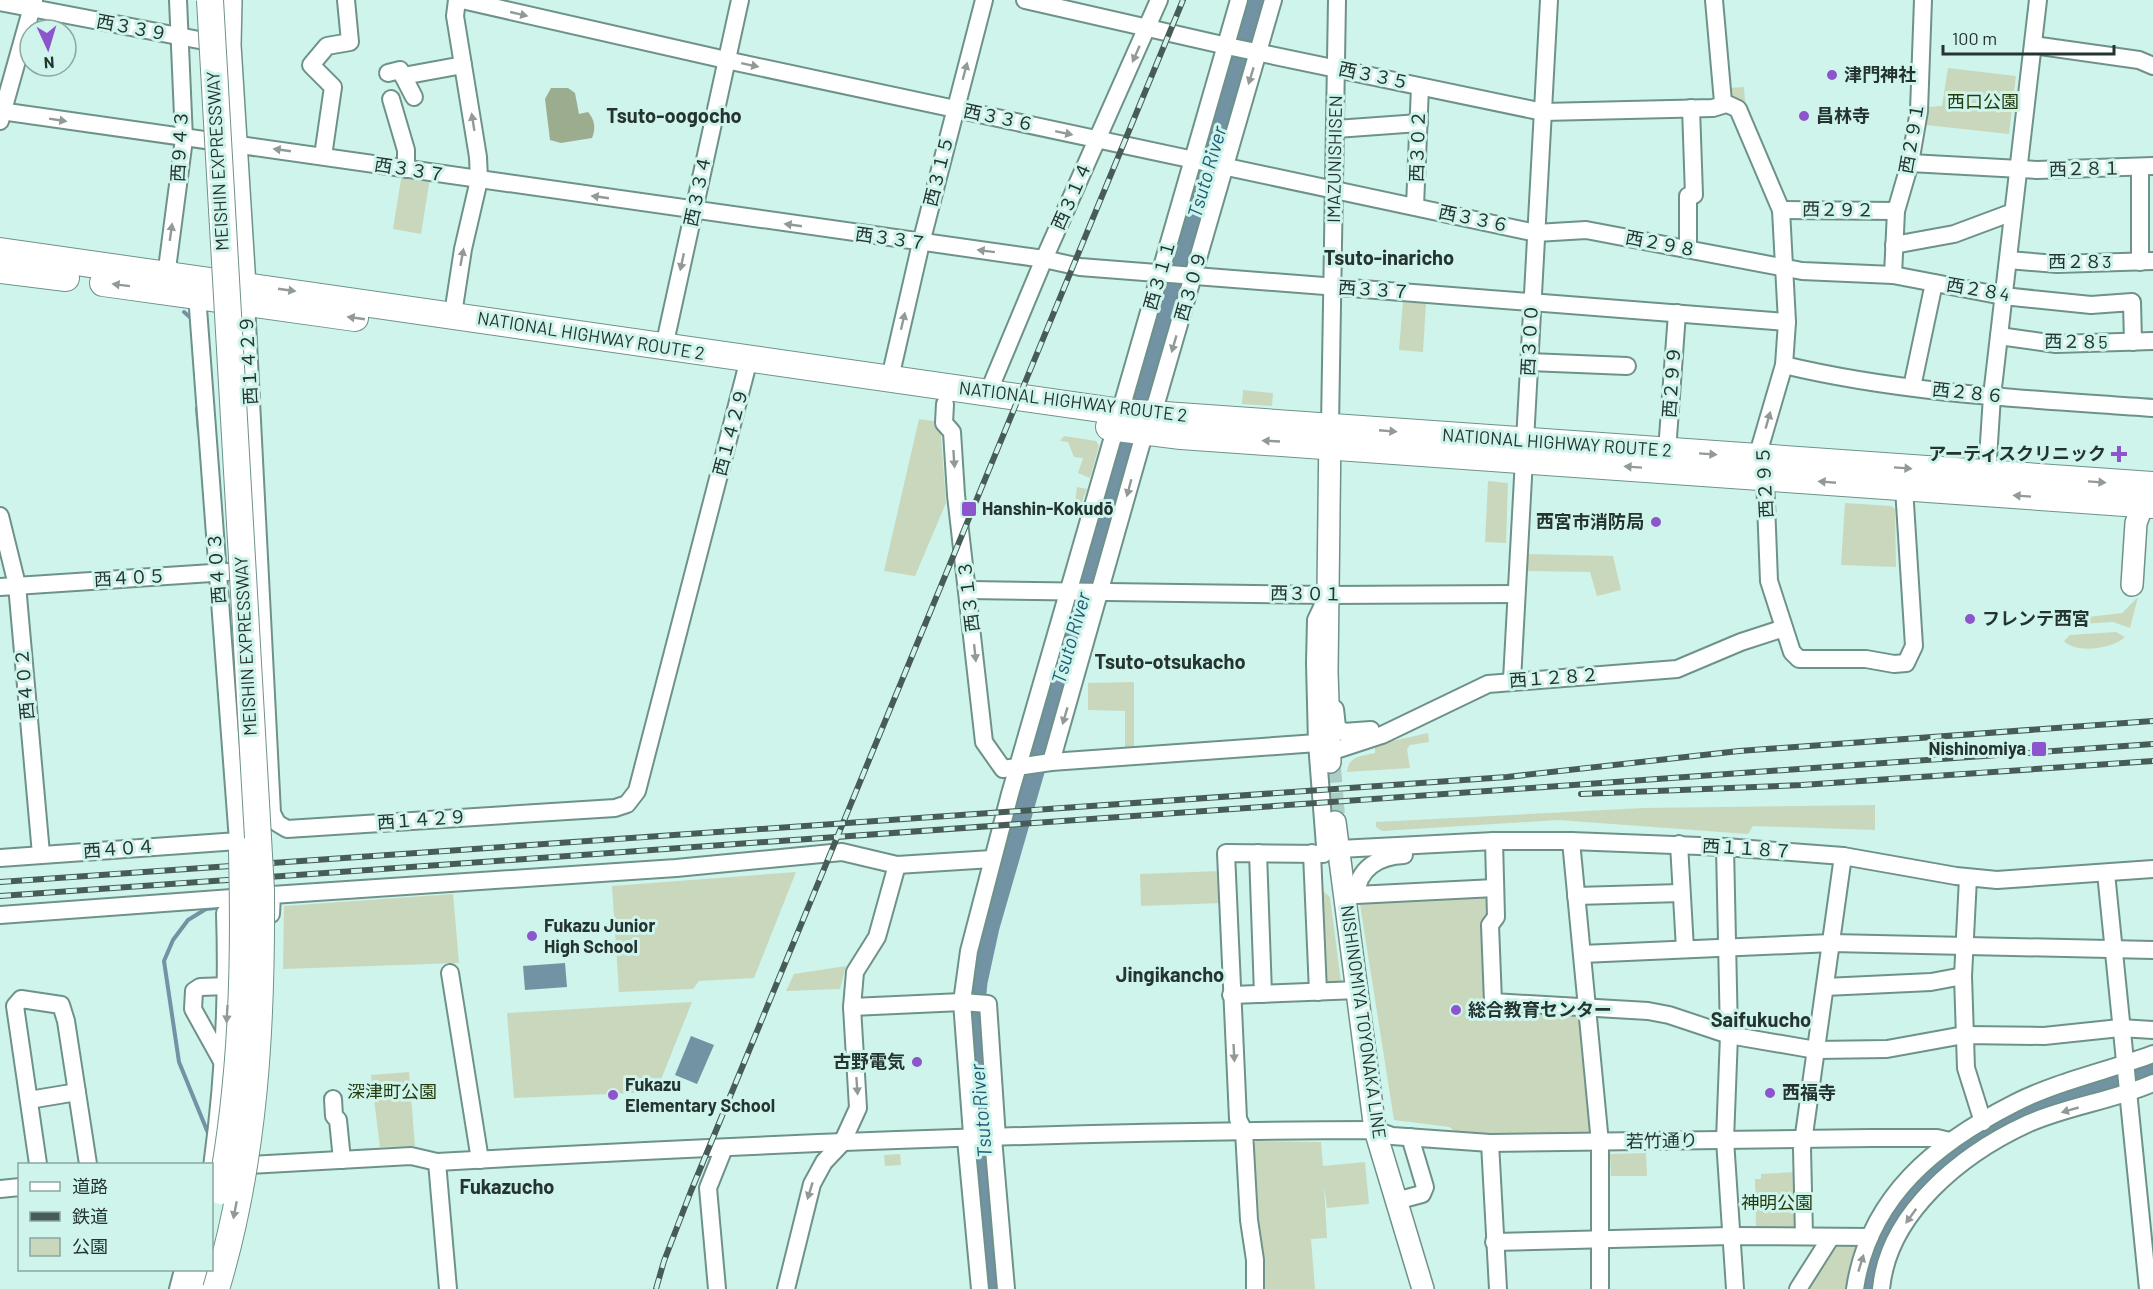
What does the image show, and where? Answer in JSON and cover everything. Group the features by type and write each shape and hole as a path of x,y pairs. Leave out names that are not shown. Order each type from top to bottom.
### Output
{"highway":[{"name":"MEISHIN EXPRESSWAY","path":"193,0 241,831 244,927 242,1016 235,1100 213,1233"},
{"name":"MEISHIN EXPRESSWAY","path":"210,0 261,890 259,1020 248,1142 231,1235 216,1289"},
{"name":"NATIONAL HIGHWAY ROUTE 2","path":"0,251 165,282 748,366 890,378 988,393 1134,422"},
{"name":"NATIONAL HIGHWAY ROUTE 2","path":"0,270 165,282 197,295 245,294 453,314 664,348 945,404 1134,422 1524,451 1763,467 1987,474 2151,491"},
{"name":"NATIONAL HIGHWAY ROUTE 2","path":"1524,451 1667,451 1904,488 2151,491"},
{"path":"197,1289 202,1271"}],"main road":[{"path":"231,0 230,45 245,294"},
{"path":"1326,752 1330,435"},
{"path":"2138,585 2151,491"},
{"name":"NISHINOMIYA TOYONAKA LINE","path":"1335,822 1325,852 1358,990 1375,1130 1423,1289"}],"street":[{"name":"西９４３","path":"165,282 184,138 178,0"},
{"path":"323,156 333,87 310,65 327,46 350,42 346,0"},
{"path":"453,314 464,249 480,180 455,16 460,0"},
{"name":"西３３６","path":"460,0 726,60 1192,160 1334,188 1536,233"},
{"name":"西３３４","path":"664,348 740,0"},
{"name":"西３１５","path":"890,378 921,243 984,0"},
{"name":"西３３５","path":"1025,0 1148,26 1227,46 1543,112 1691,108 1726,104"},
{"name":"西３１４","path":"988,393 1044,259 1159,0"},
{"name":"西３１１","path":"1134,422 1164,272 1192,160 1239,0"},
{"name":"西３０９","path":"1134,422 1190,275 1273,0"},
{"name":"IMAZUNISHISEN","path":"1330,435 1337,0"},
{"name":"西３００","path":"1512,680 1549,0"},
{"path":"1714,0 1723,102 1726,104"},
{"name":"西２９１","path":"1893,276 1896,211 1910,163 1918,111 1923,0"},
{"path":"1987,474 1998,336 2038,0"},
{"name":"西３３９","path":"0,2 33,4 180,37 230,45"},
{"path":"1,115 33,4"},
{"path":"2033,45 2139,60 2153,66"},
{"path":"414,97 396,74 463,65"},
{"name":"西３０２","path":"1415,206 1420,87"},
{"name":"西２９５","path":"1726,104 1738,109 1781,210 1787,322 1784,365 1760,447 1769,580 1792,652 1799,659 1866,659 1894,664 1906,663 1914,646 1904,488"},
{"path":"389,106 406,150 406,169"},
{"path":"1688,249 1688,196 1694,195 1691,108"},
{"name":"西３３７","path":"1,115 323,156 693,211 1044,259 1080,267 1533,300 1787,322"},
{"path":"1336,129 1419,123"},
{"name":"西２８１","path":"1910,163 2018,168 2147,166"},
{"path":"2146,261 2147,166"},
{"name":"西２９２","path":"1781,210 1896,211"},
{"path":"1894,245 1954,234 2013,212"},
{"name":"西２９８","path":"1536,233 1586,230 1785,267"},
{"name":"西２８3","path":"2008,260 2057,264 2146,261"},
{"name":"西２８4","path":"1785,267 1802,271 1893,276 2003,296 2091,304 2132,302 2133,342"},
{"path":"1912,387 1934,283"},
{"name":"西１４２９","path":"245,294 272,813 277,823 287,829 622,807 631,801 637,791 748,366"},
{"name":"西４０３","path":"197,295 238,841"},
{"name":"西２９９","path":"1667,451 1677,312"},
{"name":"西２８5","path":"1998,336 2055,344 2153,341"},
{"path":"1529,362 1627,366"},
{"name":"西２８６","path":"1784,365 1845,379 1912,387 1992,396 2153,408"},
{"name":"西３１３","path":"945,404 944,423 952,432 956,495 969,590 984,742 1003,769 1023,767"},
{"path":"984,1138 972,1134 962,1002 969,951 1010,794 1023,767 1074,590 1134,422"},
{"path":"1049,762 1099,590 1134,422"},
{"name":"西４０２","path":"0,516 41,854"},
{"name":"西４０５","path":"8,586 260,570"},
{"name":"西３０１","path":"969,590 1099,590 1327,595 1516,594"},
{"path":"1327,595 1336,619 1335,720 1339,729 1352,734 1367,731 1426,702 1449,701"},
{"name":"西１２８２","path":"1023,767 1049,762 1326,752 1382,735 1488,684 1512,680 1677,669 1741,642 1784,628"},
{"path":"1318,992 1325,852 1326,752"},
{"name":"西４０４","path":"0,858 238,841"},
{"path":"1571,841 1600,1143 1600,1289"},
{"name":"西１１８７","path":"1231,995 1226,854 1494,846 1571,841 1679,844 1843,856 1968,878 2005,880 2153,869"},
{"path":"1679,844 1684,949"},
{"path":"1495,888 1356,895 1360,876 1367,868 1385,857 1494,846 1496,917 1490,925 1493,1002 1669,1015 1729,1035 1816,1050 1887,1049 1964,1035 2044,1036 2120,1028 2153,1030"},
{"path":"1725,847 1729,1035 1725,1140 1735,1289"},
{"path":"254,1163 265,1085 270,1019 272,895 664,869 842,852 897,865 994,852"},
{"path":"1258,853 1263,994"},
{"path":"1804,1235 1802,1149 1843,856"},
{"path":"786,1289 812,1184 824,1162 842,1143 858,1108 852,1007 855,972 877,937 897,865"},
{"path":"2106,873 2126,1091 2148,1289"},
{"path":"1968,878 1963,976 1966,1068 1983,1122"},
{"path":"1576,896 1682,893"},
{"path":"0,915 232,898 224,1066 212,1163"},
{"path":"230,913 271,910"},
{"path":"1582,954 1832,943 2153,950"},
{"path":"450,973 480,1160"},
{"path":"1825,987 1930,982 1963,976"},
{"path":"224,1066 192,1009 192,999 194,991 200,987 228,986"},
{"path":"1255,1289 1256,1260 1249,1220 1244,1131 1238,1119 1231,995 1358,990"},
{"path":"38,1163 15,1006 21,999 61,1005 88,1163"},
{"path":"852,1007 962,1002 988,1004 980,1289"},
{"path":"1855,1289 1870,1237 1891,1196 1917,1167 2016,1102 2124,1067 2153,1054"},
{"path":"1881,1289 1894,1240 1914,1212 1958,1166 1991,1142 2026,1124 2153,1083"},
{"path":"29,1100 77,1092"},
{"path":"333,1099 334,1116 338,1120 342,1160"},
{"name":"若竹通り","path":"213,1167 411,1156 437,1162 842,1143 1244,1131 1375,1130 1410,1137 1491,1143 1961,1136 1991,1142"},
{"path":"1396,1201 1422,1194 1425,1187 1410,1137"},
{"path":"984,1138 1006,1289"},
{"path":"1491,1143 1498,1289"},
{"path":"717,1289 708,1188 724,1148"},
{"path":"437,1162 448,1289"},
{"path":"0,1189 18,1187"},
{"path":"1494,1242 1804,1235 1870,1237"},
{"path":"1798,1289 1831,1237"},
{"path":"178,1289 182,1271"}],"green space":[{"name":"西口公園","path":"1948,68 2016,76 2009,134 1926,125 1928,107 1942,106"},
{"path":"1744,87 1745,101 1732,101 1728,88"},
{"path":"551,88 568,88 575,93 579,114 588,112 593,121 592,138 561,143 550,140 545,99"},
{"path":"402,173 430,178 421,234 393,229"},
{"path":"1403,302 1426,303 1423,352 1399,350"},
{"path":"1243,390 1273,393 1272,406 1242,404"},
{"path":"919,419 940,422 946,503 915,576 884,571"},
{"path":"1064,436 1096,441 1099,446 1090,478 1078,473 1083,458 1074,457 1068,442 1060,441"},
{"path":"1488,481 1508,483 1506,543 1485,542"},
{"path":"1077,487 1087,489 1081,504 1075,503"},
{"path":"1845,503 1891,506 1895,509 1896,567 1841,565"},
{"path":"1527,554 1613,556 1621,590 1597,596 1590,572 1527,571"},
{"path":"2138,597 2130,628 2113,622 2066,625 2071,619 2122,613"},
{"path":"2116,632 2125,637 2104,647 2077,648 2064,641 2070,635"},
{"path":"1134,682 1134,748 1125,748 1125,711 1088,710 1088,683"},
{"path":"1428,733 1429,742 1410,745 1407,749 1410,768 1347,772 1353,760 1375,753 1375,745"},
{"path":"1875,805 1875,830 1753,826 1748,834 1558,820 1382,831 1376,827 1376,822 1643,808"},
{"path":"1321,870 1323,891 1330,897 1341,982 1324,984 1315,871"},
{"path":"1221,871 1222,903 1141,906 1140,874"},
{"path":"796,872 754,978 699,981 693,989 619,992 612,886"},
{"path":"453,894 459,963 283,969 284,906"},
{"name":"総合教育センター","path":"1491,895 1490,1005 1581,1014 1596,1129 1591,1135 1459,1134 1449,1127 1394,1120 1359,898"},
{"path":"846,966 840,989 786,991 794,974"},
{"path":"692,1002 656,1092 514,1098 507,1013"},
{"name":"深津町公園","path":"409,1072 415,1146 380,1147 371,1075"},
{"path":"1256,1141 1321,1142 1323,1166 1365,1162 1369,1204 1327,1208 1324,1186 1327,1238 1311,1239 1315,1289 1261,1289 1250,1149"},
{"path":"1646,1153 1647,1176 1611,1176 1610,1154"},
{"path":"900,1154 901,1165 885,1166 884,1155"},
{"name":"神明公園","path":"1796,1172 1799,1226 1794,1231 1756,1231 1755,1179 1761,1179 1761,1174"},
{"path":"1856,1242 1860,1248 1849,1289 1803,1289 1832,1246"}],"water":[{"path":"565,963 567,987 525,990 523,966"},
{"path":"691,1036 714,1045 697,1084 675,1075"}],"waterway":[{"name":"Tsuto River","path":"997,1289 973,1026 977,982 989,927 1257,0"},
{"path":"184,312 192,319"},
{"path":"197,408 199,431"},
{"path":"208,1133 179,1062 164,961 173,940 188,920 206,909 224,907"},
{"path":"1868,1289 1875,1258 1887,1229 1904,1202 1950,1157 1976,1138 2032,1108 2061,1096 2153,1068"}],"tunnel":[{"path":"1330,762 1335,822"}],"railway":[{"path":"656,1289 664,1261 691,1191 1183,0"},
{"path":"0,882 1507,777 1739,751 2153,721"},
{"path":"0,896 2153,744"},
{"path":"1581,794 1802,785 2153,761"}],"place":[{"name":"津門神社","path":"1832,75"},
{"name":"昌林寺","path":"1804,116"},
{"name":"アーティスクリニック","path":"2119,454"},
{"name":"Hanshin-Kokudō","path":"969,509"},
{"name":"西宮市消防局","path":"1656,522"},
{"name":"フレンテ西宮","path":"1970,619"},
{"name":"Nishinomiya","path":"2039,749"},
{"name":"Fukazu Junior High School","path":"532,936"},
{"name":"総合教育センター","path":"1456,1010"},
{"name":"古野電気","path":"917,1062"},
{"name":"西福寺","path":"1770,1093"},
{"name":"Fukazu Elementary School","path":"613,1095"}],"district":[{"name":"Tsuto-oogocho","path":"674,116"},
{"name":"Tsuto-inaricho","path":"1389,258"},
{"name":"Tsuto-otsukacho","path":"1170,662"},
{"name":"Jingikancho","path":"1170,975"},
{"name":"Saifukucho","path":"1761,1020"},
{"name":"Fukazucho","path":"507,1187"}]}
